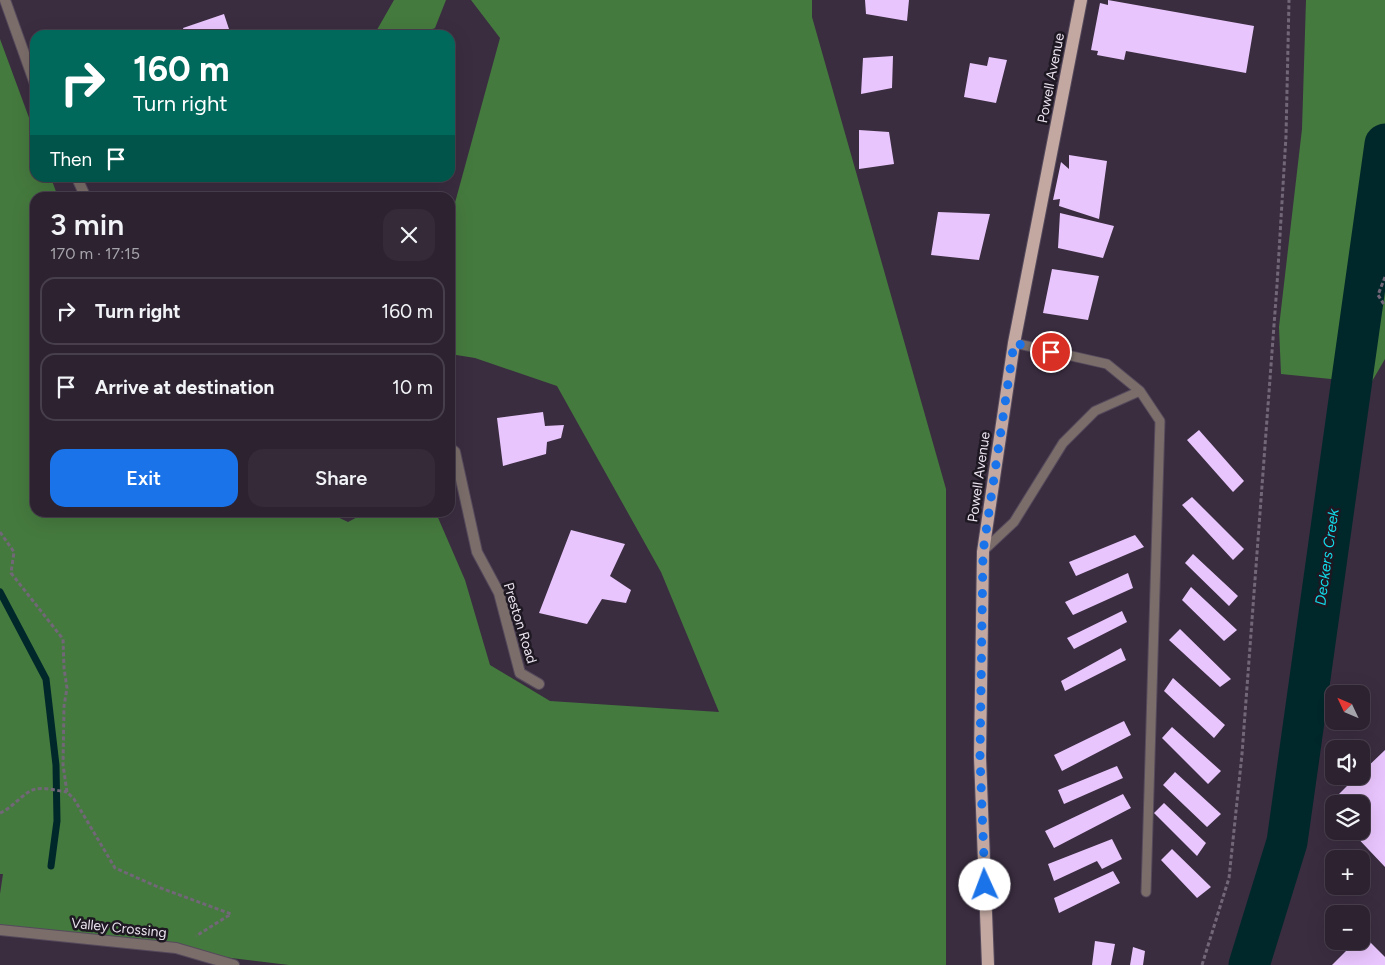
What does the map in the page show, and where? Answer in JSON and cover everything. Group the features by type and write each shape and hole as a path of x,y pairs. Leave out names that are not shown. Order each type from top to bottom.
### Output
{"main road":[{"name":"Powell Avenue","path":"988,965 980,757 983,552 1014,343 1081,0"}],"street":[{"path":"5,0 30,70"},
{"name":"Preston Road","path":"455,452 477,552 499,593 520,673 539,684"},
{"name":"Valley Crossing","path":"0,930 176,948 234,965"}],"lane":[{"path":"1014,343 1107,364 1140,391 1160,421 1146,892"},
{"path":"983,552 1014,522 1063,443 1095,411 1140,391"}],"path":[{"path":"1202,965 1228,878 1242,754 1277,285 1286,136 1289,0"},
{"path":"1385,277 1378,295 1385,306"},
{"path":"0,532 14,552 11,573 63,639 67,688 64,706 63,766 67,792 83,813 115,868 158,887 231,914 176,948"},
{"path":"0,813 9,809 22,797 35,789 67,792"}],"green space":[{"path":"394,0 446,0 435,28 430,30 377,30"},
{"path":"471,0 812,0 812,17 946,489 946,965 289,965 0,930 0,894 3,874 0,874 0,39 30,120 30,182 52,182 56,192 30,192 30,517 338,517 348,522 357,517 438,517 465,580 490,665 550,701 719,712 661,572 557,386 475,358 455,355 455,203 500,38"},
{"path":"1306,0 1385,0 1385,359 1371,383 1281,374 1279,327 1302,129"}],"building":[{"path":"865,0 909,0 907,21 866,14"},
{"path":"1108,0 1254,26 1246,73 1126,51 1124,60 1097,55 1098,51 1091,50 1100,3 1108,5"},
{"path":"224,14 229,30 184,30 183,28"},
{"path":"893,56 892,88 861,94 863,58"},
{"path":"989,57 1007,60 996,103 964,97 970,63 987,66"},
{"path":"859,130 889,132 894,164 859,169"},
{"path":"1069,155 1107,161 1099,219 1059,206 1060,199 1053,200 1061,162 1069,169"},
{"path":"938,212 990,214 979,260 931,255"},
{"path":"1060,213 1114,226 1103,258 1058,248"},
{"path":"1052,269 1099,276 1088,320 1043,313"},
{"path":"543,412 545,426 564,425 561,438 547,442 546,454 503,466 497,418"},
{"path":"1199,430 1244,481 1233,492 1187,440"},
{"path":"1192,497 1244,549 1233,560 1182,505"},
{"path":"571,530 625,544 610,576 631,590 626,603 602,599 587,624 539,613"},
{"path":"1135,535 1144,547 1076,576 1069,562"},
{"path":"1193,554 1238,596 1229,606 1185,563"},
{"path":"1128,573 1133,588 1073,615 1065,602"},
{"path":"1191,587 1237,630 1224,641 1182,600"},
{"path":"1122,611 1127,622 1074,649 1067,638"},
{"path":"1180,629 1231,679 1220,687 1169,640"},
{"path":"1121,648 1126,660 1065,691 1061,681"},
{"path":"1173,678 1225,725 1214,738 1164,691"},
{"path":"1124,721 1131,735 1062,771 1054,755"},
{"path":"1172,727 1221,771 1208,784 1162,738"},
{"path":"1385,750 1385,867 1360,840 1370,840 1370,795 1338,795 1348,785 1370,785 1370,764"},
{"path":"1117,766 1123,778 1064,804 1058,790"},
{"path":"1175,772 1221,814 1207,827 1163,785"},
{"path":"1123,794 1131,808 1054,848 1045,831"},
{"path":"1164,803 1206,843 1197,856 1154,813"},
{"path":"1112,839 1122,859 1102,869 1097,861 1054,881 1048,864"},
{"path":"1172,849 1211,887 1197,898 1161,860"},
{"path":"1113,871 1120,883 1059,913 1054,898"},
{"path":"1095,941 1115,944 1111,965 1092,965"},
{"path":"1370,942 1385,957 1385,965 1332,965 1347,950 1370,950"},
{"path":"1133,947 1145,951 1143,965 1130,965"}],"waterway":[{"name":"Deckers Creek","path":"1249,965 1287,842 1385,144"},
{"path":"0,592 46,679 56,765 57,821 51,866"}],"route":[{"path":"985,885 980,757 983,552 1014,343 1051,352"}]}
